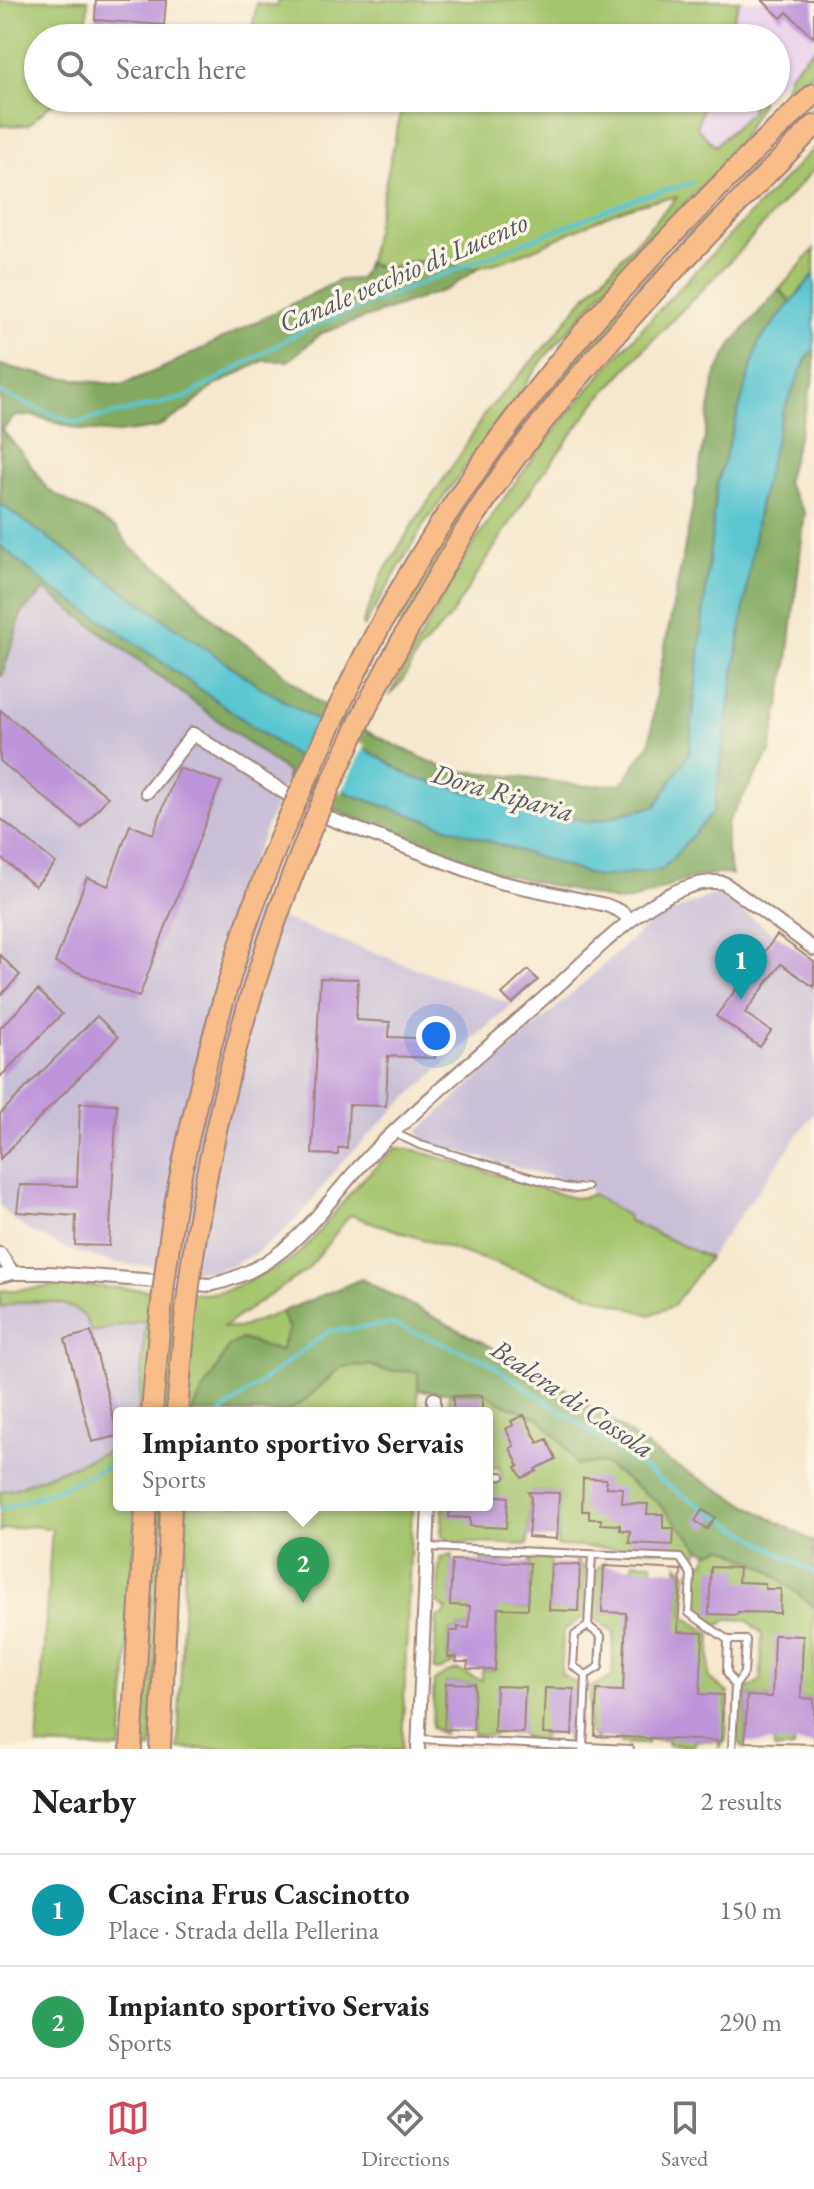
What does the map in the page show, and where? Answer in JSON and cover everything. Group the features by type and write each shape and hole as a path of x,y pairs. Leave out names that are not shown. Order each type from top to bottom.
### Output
{"main road":[{"path":"152,1407 159,1324 179,1185 214,1035 236,956 279,839 340,705 388,611 443,521 503,434 551,372 671,237 814,94"},
{"path":"177,1407 184,1322 204,1189 240,1037 301,853 366,708 457,544 510,465 560,399 629,317 814,126"},
{"path":"131,1749 146,1511"},
{"path":"160,1749 171,1511"}],"street":[{"path":"147,792 193,734 307,807 333,820 499,882 606,905 631,920"},
{"path":"0,1254 7,1275 49,1273 210,1285 228,1281 267,1263 289,1247 351,1175 394,1133 631,920 651,906 690,887 708,882 724,883 814,949"},
{"path":"434,1399 434,1407"},
{"path":"419,1744 429,1511"}],"lane":[{"path":"394,1133 420,1145 534,1179 575,1189 587,1187"},
{"path":"493,1477 501,1476"},
{"path":"427,1547 680,1558 691,1574 689,1613 728,1640 746,1640 744,1673 735,1686 732,1749"},
{"path":"588,1626 592,1555"},
{"path":"586,1675 573,1666 575,1635 588,1626"},
{"path":"586,1675 599,1667 601,1636 588,1626"},
{"path":"728,1640 727,1672 735,1686"},
{"path":"583,1748 586,1675"},
{"path":"419,1744 630,1749"}],"shaded area":[{"path":"740,0 814,0 814,48 790,73 790,24 731,24"},
{"path":"701,112 751,112 715,146 697,128"},
{"path":"45,590 289,773 235,901 512,1004 400,1104 335,1170 308,1207 282,1233 254,1254 215,1270 116,1263 69,1250 30,1231 0,1205 0,676 22,612"},
{"path":"716,893 814,962 814,1113 709,1258 628,1219 628,1215 592,1194 584,1180 568,1181 428,1143 417,1133 651,922"},
{"path":"36,1301 73,1309 85,1316 91,1332 146,1320 139,1407 113,1407 113,1449 0,1492 0,1308 13,1302"}],"green space":[{"path":"0,0 88,0 87,24 24,24 24,112 42,112 28,125 0,126"},
{"path":"278,0 740,0 731,24 253,24 257,3 277,7"},
{"path":"814,48 814,70 790,94 790,73"},
{"path":"814,105 814,115 652,282 402,625 394,620 467,502 578,354 658,264"},
{"path":"401,112 701,112 697,128 715,146 751,112 756,112 737,146 720,167 618,274 545,357 425,523 364,627 362,625 382,575 484,414 677,197 628,208 506,260 481,267 421,261 390,267 368,263"},
{"path":"814,148 814,169 596,402 535,484 450,617 418,652 403,680 389,696 475,542 550,437 634,337"},
{"path":"814,249 814,274 791,302 780,289"},
{"path":"418,261 478,269 447,289 322,333 288,361 263,361 214,386 188,409 156,428 118,433 81,430 35,416 15,416 2,430 48,490 117,529 131,548 173,578 223,629 266,658 314,699 372,734 450,771 586,786 621,784 650,744 657,686 715,376 733,342 779,289 791,302 759,342 717,484 689,753 656,806 589,822 414,778 259,686 0,504 0,365 49,376 121,385 165,367 340,280 360,279 368,263 383,269"},
{"path":"814,348 814,376 786,483 805,513 788,659 770,752 727,823 727,853 732,875 689,879 620,902 499,873 336,811 286,779 288,773 45,590 22,612 0,676 0,545 48,586 108,624 349,794 597,877 714,811 766,472 785,406"},
{"path":"396,1148 415,1150 573,1198 592,1194 628,1216 628,1220 709,1258 673,1306 650,1315 350,1215 307,1270 223,1327 239,1328 281,1312 289,1328 280,1351 241,1339 195,1407 139,1407 146,1320 91,1332 83,1315 65,1305 30,1302 0,1308 0,1291 58,1284 205,1294 227,1290 285,1264 306,1247 359,1183"},
{"path":"361,1279 551,1378 669,1462 814,1542 814,1607 766,1568 724,1547 709,1553 701,1549 656,1501 603,1463 577,1465 561,1441 539,1418 484,1393 418,1390 418,1372 383,1370 370,1365 341,1367 294,1407 194,1407 229,1346 241,1339 280,1351 289,1329 281,1312"},
{"path":"370,1365 383,1370 419,1372 417,1407 294,1407 341,1367"},
{"path":"449,1393 484,1393 539,1418 561,1441 577,1465 603,1463 656,1501 701,1549 695,1556 687,1551 557,1546 559,1493 530,1492 528,1545 452,1542 441,1536 443,1511 493,1511 493,1482 502,1479 499,1466 493,1468 493,1407 448,1407"},
{"path":"113,1449 113,1511 135,1511 121,1749 37,1746 52,1529 31,1526 1,1530 0,1533 0,1492"},
{"path":"155,1511 163,1511 152,1749 140,1749"},
{"path":"187,1511 412,1511 402,1749 178,1749"},
{"path":"724,1547 766,1568 814,1607 814,1699 796,1698 794,1749 774,1749 775,1697 747,1696 744,1748 738,1741 740,1693 761,1680 762,1634 747,1620 729,1619 718,1626 694,1610 697,1566 705,1561 709,1553"},
{"path":"453,1555 451,1605 479,1606 482,1555 501,1556 499,1607 528,1609 530,1558 551,1559 549,1609 577,1611 576,1560 585,1570 583,1617 563,1631 561,1673 580,1687 578,1730 567,1740 567,1734 543,1734 543,1739 523,1738 522,1733 473,1735 475,1684 446,1683 444,1734 432,1728 434,1681 454,1671 482,1680 482,1670 495,1670 497,1622 470,1623 469,1628 458,1627 458,1631 450,1631 448,1657 457,1657 456,1662 439,1671 434,1670 437,1616 443,1616 447,1610 437,1603 440,1558"},
{"path":"605,1561 602,1612 631,1612 633,1562 652,1563 650,1614 678,1615 681,1570 678,1564 686,1573 684,1616 711,1634 709,1678 728,1693 726,1740 719,1747 719,1741 695,1740 694,1746 668,1745 667,1740 647,1739 647,1744 620,1743 620,1737 598,1736 598,1742 588,1731 590,1688 612,1677 614,1633 594,1617 596,1571"}],"water":[{"path":"814,274 814,348 782,414 759,505 714,811 662,870 597,877 349,794 108,624 48,586 0,545 0,504 259,686 414,778 589,822 656,806 689,753 717,484 759,342"}],"pier":[{"path":"320,718 365,745 341,793 297,763"}],"building":[{"path":"96,0 166,0 164,24 95,20"},
{"path":"762,0 814,0 814,38 787,12 781,18"},
{"path":"0,710 108,797 82,828 0,761"},
{"path":"178,768 221,782 139,997 55,963 87,877 108,886 130,825 153,834"},
{"path":"0,818 56,863 35,886 0,857"},
{"path":"777,935 814,962 814,987 781,964 745,1013 771,1031 760,1047 716,1016"},
{"path":"0,955 20,975 0,996"},
{"path":"528,970 538,980 512,1004 502,994"},
{"path":"320,978 358,979 356,1020 390,1022 389,1037 435,1039 435,1058 388,1056 386,1106 349,1105 347,1148 338,1148 338,1155 312,1154"},
{"path":"38,990 62,1014 0,1077 0,1028"},
{"path":"97,1016 118,1037 0,1159 0,1114"},
{"path":"80,1103 117,1104 109,1246 75,1245 76,1216 17,1212 20,1185 77,1186"},
{"path":"91,1332 113,1417 113,1437 92,1442 65,1339"},
{"path":"482,1395 482,1407 453,1407 453,1396"},
{"path":"524,1415 538,1443 547,1439 556,1459 522,1478 506,1429 513,1425 511,1421"},
{"path":"583,1478 606,1479 606,1487 623,1488 622,1503 648,1504 647,1514 663,1514 663,1528 674,1528 673,1545 629,1543 630,1531 620,1530 620,1525 601,1524 601,1519 589,1519 589,1511 582,1511"},
{"path":"528,1492 559,1493 557,1539 528,1537 531,1498"},
{"path":"493,1496 508,1497 506,1528 470,1526 470,1518 449,1517 450,1511 493,1511"},
{"path":"702,1510 715,1517 707,1529 695,1521"},
{"path":"452,1560 530,1563 528,1609 498,1608 495,1670 467,1669 468,1662 456,1662 457,1657 448,1657 450,1631 458,1631 458,1627 469,1628 470,1606 450,1605"},
{"path":"551,1564 580,1565 578,1611 549,1610"},
{"path":"604,1566 681,1570 678,1632 703,1633 700,1694 723,1695 721,1741 595,1736 597,1690 623,1691 626,1613 602,1612"},
{"path":"711,1567 739,1568 738,1582 765,1583 765,1589 781,1589 780,1613 709,1614"},
{"path":"774,1635 803,1636 801,1698 814,1699 814,1744 745,1742 747,1696 772,1697"},
{"path":"446,1683 475,1684 473,1730 444,1729"},
{"path":"496,1686 525,1687 523,1733 494,1732"},
{"path":"545,1688 574,1689 572,1735 543,1734"}],"waterway":[{"name":"Canale vecchio di Lucento","path":"0,393 74,423 185,398 305,329 637,198 692,183"},
{"name":"Bealera di Cossola","path":"229,1407 328,1331 393,1324 487,1361 687,1498 814,1573"},
{"name":"Bealera di Cossola","path":"0,1510 66,1486 113,1464"}],"place":[{"name":"Cascina Frus Cascinotto","path":"741,1000"},
{"name":"Impianto sportivo Servais","path":"303,1603"}],"water label":[{"name":"Dora Riparia","path":"503,792"}]}
